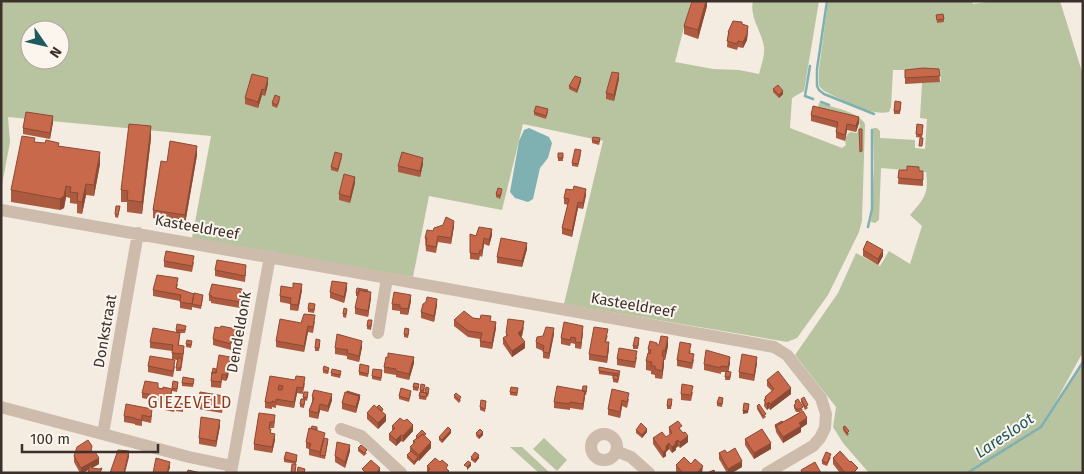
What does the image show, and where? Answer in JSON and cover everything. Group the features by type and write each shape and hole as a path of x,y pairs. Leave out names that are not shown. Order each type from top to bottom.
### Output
{"street":[{"name":"Kasteeldreef","path":"1,211 270,256 774,347 786,355 821,398 826,414 825,428 813,446 767,473"},
{"name":"Donkstraat","path":"103,434 138,234"},
{"name":"Dendeldonk","path":"231,470 270,256"},
{"path":"378,333 387,278"},
{"path":"1,407 231,470"},
{"path":"341,429 361,436 401,473"},
{"path":"616,451 631,457 649,473"}],"green space":[{"path":"1,1 691,1 675,62 713,69 739,70 759,74 764,47 754,19 753,1 819,1 804,91 792,98 790,128 842,148 846,145 845,139 850,132 857,133 860,125 857,119 818,107 819,103 851,113 862,120 865,124 862,221 859,232 828,295 797,338 787,342 564,304 603,141 523,124 502,210 429,196 413,277 192,238 211,136 8,117 10,142 1,190"},
{"path":"828,1 972,1 973,4 993,1 1060,1 1083,75 1083,352 1049,414 1080,365 1083,364 1083,473 869,473 843,443 833,427 836,407 795,355 838,293 856,253 880,266 889,251 910,264 922,226 910,215 926,191 926,172 881,168 879,220 875,223 871,222 874,167 873,128 877,128 880,131 880,138 915,140 915,148 925,149 927,119 920,118 922,83 941,81 940,70 893,70 891,107 889,112 881,113 847,103 824,91 819,86 819,69"},
{"path":"544,438 567,460 557,471 533,449"},
{"path":"510,447 522,447 550,473 539,473"}],"water":[{"path":"529,128 549,137 552,143 548,158 540,168 533,199 528,202 515,198 510,192 519,141 524,130"}],"building":[{"path":"692,1 706,1 698,30 684,26"},
{"path":"943,14 944,19 937,20 936,15"},
{"path":"733,21 742,22 742,24 748,26 743,42 738,41 737,44 727,41 728,32"},
{"path":"939,69 940,76 905,78 905,70"},
{"path":"612,72 619,73 614,95 606,93"},
{"path":"252,74 268,78 265,90 262,89 258,102 245,98"},
{"path":"575,76 581,78 577,90 569,86"},
{"path":"778,85 783,91 779,95 773,89"},
{"path":"275,95 280,97 277,105 272,103"},
{"path":"895,101 901,102 900,111 894,111"},
{"path":"536,106 548,109 546,116 534,112"},
{"path":"813,106 859,117 856,126 847,124 845,135 836,132 838,122 811,115"},
{"path":"26,112 53,116 50,133 23,128"},
{"path":"129,124 151,126 142,202 127,200 128,191 121,190"},
{"path":"917,124 923,125 922,135 916,134"},
{"path":"859,129 862,129 862,151 860,152"},
{"path":"22,136 35,138 34,142 45,143 46,140 59,143 58,146 100,152 94,185 86,184 82,202 77,201 78,193 70,192 71,187 66,186 64,196 60,199 11,190"},
{"path":"593,137 600,138 599,142 592,140"},
{"path":"920,138 923,138 922,146 919,146"},
{"path":"170,141 197,146 185,215 153,210 161,161 167,162"},
{"path":"575,149 581,150 578,164 572,163"},
{"path":"335,152 342,154 338,169 331,167"},
{"path":"402,152 423,158 420,171 398,166"},
{"path":"558,153 563,153 563,158 558,158"},
{"path":"907,166 919,167 919,171 923,171 923,180 898,178 899,170 907,170"},
{"path":"344,174 355,177 350,197 339,194"},
{"path":"574,186 586,189 583,203 578,202 572,231 562,228 569,199 564,198 566,189 573,190"},
{"path":"498,188 502,189 500,196 496,194"},
{"path":"116,206 120,206 118,215 115,214"},
{"path":"446,217 454,221 451,238 438,236 436,247 426,245 427,230 433,231 434,228 443,225"},
{"path":"479,227 492,229 489,240 484,238 482,251 480,250 479,254 470,253 470,234 476,236"},
{"path":"501,238 527,243 522,261 497,257"},
{"path":"867,241 883,250 878,259 863,250"},
{"path":"166,251 194,256 192,266 164,261"},
{"path":"217,260 246,265 245,276 215,270"},
{"path":"157,275 178,278 176,288 194,294 192,304 180,302 181,295 153,290"},
{"path":"332,281 347,283 344,297 330,292"},
{"path":"293,283 302,284 298,305 290,304 291,298 280,296 281,286 293,288"},
{"path":"212,284 242,289 242,293 247,294 246,302 211,297 209,295"},
{"path":"357,288 368,290 367,292 359,290 359,293 356,293"},
{"path":"359,290 371,292 368,311 355,308"},
{"path":"394,292 411,295 408,309 392,304"},
{"path":"194,293 203,295 201,306 192,304"},
{"path":"427,297 437,299 434,316 421,312"},
{"path":"309,303 315,304 314,310 308,309"},
{"path":"344,308 347,309 346,314 343,314"},
{"path":"464,311 473,318 480,319 481,315 491,316 490,321 496,322 492,343 480,341 482,333 468,331 454,320"},
{"path":"304,314 315,315 313,327 308,326 304,346 276,341 280,319 301,323"},
{"path":"508,319 524,321 522,330 518,333 525,342 512,351 503,338 508,335 506,333"},
{"path":"368,320 372,320 371,326 367,326"},
{"path":"564,322 583,326 581,343 575,342 576,338 571,337 570,340 561,338"},
{"path":"177,324 186,326 185,330 176,330"},
{"path":"221,326 236,329 235,334 231,337 231,344 213,339 215,327 220,328"},
{"path":"546,327 554,328 549,353 543,352 544,346 536,342 537,337 543,336"},
{"path":"594,327 608,329 605,342 609,342 607,357 589,354"},
{"path":"153,328 180,333 178,345 184,346 183,354 172,353 173,345 150,342"},
{"path":"405,328 409,329 408,335 404,334"},
{"path":"337,334 362,341 359,356 347,353 348,350 335,348"},
{"path":"661,336 668,337 665,351 663,350 662,371 655,369 655,366 651,366 652,362 646,361 651,350 648,349 650,341 659,345"},
{"path":"635,337 639,338 638,346 633,346"},
{"path":"316,339 320,340 319,348 315,348"},
{"path":"187,340 192,341 191,345 186,344"},
{"path":"680,342 691,344 689,353 694,354 692,363 677,360"},
{"path":"619,348 637,351 635,362 617,359"},
{"path":"706,350 730,357 728,367 721,366 721,368 704,364"},
{"path":"388,353 414,357 409,374 384,367"},
{"path":"742,354 757,357 754,375 739,372"},
{"path":"219,355 230,357 228,371 226,375 222,374 221,382 211,381 212,372 216,373"},
{"path":"150,356 175,360 173,371 148,366"},
{"path":"178,358 182,358 181,368 176,368"},
{"path":"360,364 369,366 368,374 359,372"},
{"path":"324,366 329,368 328,371 323,370"},
{"path":"599,367 620,371 619,374 599,371"},
{"path":"332,369 341,371 340,375 331,373"},
{"path":"373,369 382,370 381,378 372,376"},
{"path":"726,371 731,372 730,377 725,377"},
{"path":"778,371 791,388 770,404 769,402 767,404 764,400 766,399 765,397 774,389 767,380"},
{"path":"613,375 618,376 618,380 613,379"},
{"path":"270,376 295,380 296,376 305,377 303,388 297,387 294,402 276,399 276,402 265,402","holes":["279,385 283,386 282,390 278,390"]},
{"path":"183,377 194,379 193,384 182,383"},
{"path":"145,381 158,383 158,388 172,389 170,398 142,393"},
{"path":"173,381 178,382 177,389 172,388"},
{"path":"414,383 419,384 418,388 413,387"},
{"path":"421,384 425,385 423,391 420,390"},
{"path":"682,384 693,386 691,395 681,394"},
{"path":"557,386 585,391 583,404 554,402"},
{"path":"583,386 587,386 586,392 582,391"},
{"path":"426,387 429,388 428,394 425,393"},
{"path":"511,387 518,388 517,393 510,392"},
{"path":"401,388 411,391 409,399 399,396"},
{"path":"612,389 629,393 627,402 622,400 620,412 608,409"},
{"path":"314,390 332,394 328,406 320,404 318,413 309,411 314,398 312,396"},
{"path":"200,392 224,396 222,407 198,403"},
{"path":"304,392 308,392 307,398 303,397"},
{"path":"345,392 359,396 356,407 342,403"},
{"path":"420,392 427,393 426,397 419,396"},
{"path":"456,393 461,397 459,400 454,395"},
{"path":"719,397 723,398 722,404 717,403"},
{"path":"804,397 808,405 805,407 801,399"},
{"path":"301,399 305,399 304,405 300,404"},
{"path":"668,399 672,399 671,406 667,406"},
{"path":"798,399 803,407 796,409 794,405"},
{"path":"481,400 486,401 485,409 480,407"},
{"path":"177,403 183,404 183,409 176,408"},
{"path":"744,403 749,404 748,410 743,411"},
{"path":"126,404 152,409 151,417 142,415 142,420 124,416"},
{"path":"165,404 175,405 174,409 165,407"},
{"path":"759,404 766,414 763,416 757,406"},
{"path":"374,405 386,415 378,423 367,413"},
{"path":"803,411 807,418 799,423 801,426 783,437 776,426"},
{"path":"259,413 275,415 274,422 270,422 269,429 271,429 270,433 275,434 272,447 254,444"},
{"path":"201,417 220,420 216,441 199,438"},
{"path":"400,418 404,421 407,419 413,425 403,436 401,435 396,440 389,434 395,428 392,426"},
{"path":"678,421 682,426 679,428 688,436 680,442 678,440 675,442 676,444 672,447 669,443 663,452 653,438 662,432 666,437 672,433 669,427"},
{"path":"641,423 647,429 642,435 636,430"},
{"path":"845,426 849,431 847,433 843,427"},
{"path":"448,427 451,430 442,440 439,437"},
{"path":"309,428 325,433 320,452 309,449 311,444 306,442"},
{"path":"480,429 483,432 479,436 476,433"},
{"path":"762,429 771,443 754,453 745,439"},
{"path":"422,430 426,434 418,438 416,436"},
{"path":"423,434 431,442 419,455 410,447 415,442 413,441"},
{"path":"324,438 328,439 325,456 320,455"},
{"path":"88,440 92,446 91,451 95,452 99,458 81,468 74,456 77,447"},
{"path":"337,442 350,445 345,462 335,456"},
{"path":"361,445 367,450 364,453 358,448"},
{"path":"735,448 742,461 728,469 719,453 725,450 727,453"},
{"path":"118,450 129,451 124,472 128,473 110,473"},
{"path":"411,451 418,457 414,462 407,455"},
{"path":"840,451 858,468 853,473 845,473 833,458"},
{"path":"286,452 297,455 296,462 284,459"},
{"path":"475,452 479,455 475,460 471,457"},
{"path":"826,452 831,454 827,463 822,461"},
{"path":"684,457 691,464 695,459 703,466 697,473 683,473 676,465"},
{"path":"156,458 170,462 167,473 153,473"},
{"path":"435,458 440,462 442,460 448,465 446,468 449,471 447,473 430,473 428,471 430,469 427,466"},
{"path":"371,460 380,468 376,473 366,473 362,469"},
{"path":"468,461 471,463 467,467 464,465"},
{"path":"815,462 821,473 802,473 801,470"},
{"path":"292,464 296,464 295,473 291,473"},
{"path":"90,465 92,468 102,468 100,473 88,473"},
{"path":"298,467 305,469 304,473 297,473"},
{"path":"188,470 201,473 187,473"}],"waterway":[{"path":"827,1 817,69 817,86 824,94 874,114"},
{"path":"810,66 805,96 813,99"},
{"path":"821,102 829,105"},
{"path":"868,227 872,209 872,130"},
{"name":"Laresloot","path":"967,473 1041,427 1083,362"}],"district":[{"name":"GIEZEVELD","path":"190,402"}]}
